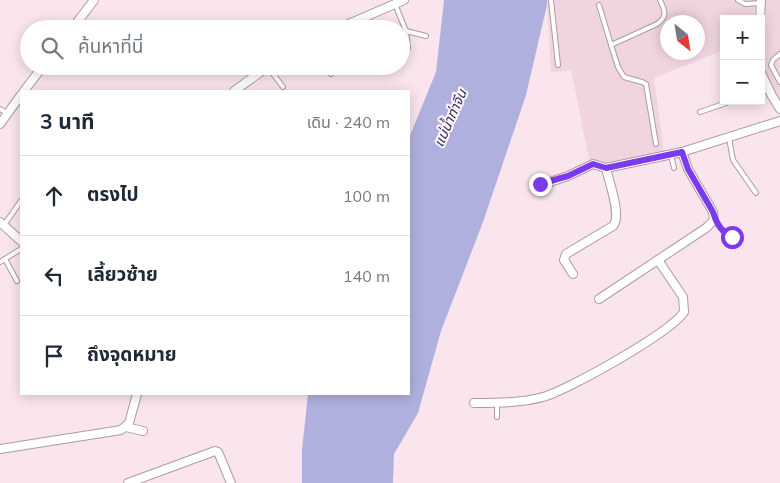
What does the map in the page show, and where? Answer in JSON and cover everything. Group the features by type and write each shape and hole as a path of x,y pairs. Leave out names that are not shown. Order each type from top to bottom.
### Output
{"street":[{"path":"79,20 94,0"},
{"path":"358,20 401,1"},
{"path":"760,15 761,1"},
{"path":"25,90 36,75"},
{"path":"235,90 257,75"},
{"path":"765,91 780,108"},
{"path":"0,124 20,96"},
{"path":"540,184 568,176 593,164 606,168 682,152 780,121"},
{"path":"599,299 706,228 714,220 713,212 688,169 682,152"},
{"path":"573,274 564,260 566,254 616,223 616,212 606,168"},
{"path":"2,223 20,240"},
{"path":"474,403 530,400 554,393 642,344 682,316 684,307 682,297 658,260"},
{"path":"0,449 114,432 126,427 129,423 137,395"},
{"path":"126,427 143,432"},
{"path":"128,483 215,451 218,452 231,483"}],"lane":[{"path":"552,0 558,65"},
{"path":"611,45 663,20 665,11 660,0"},
{"path":"738,0 745,4 761,1"},
{"path":"401,1 404,20"},
{"path":"599,5 618,67 624,77 646,84 656,144"},
{"path":"410,32 426,36"},
{"path":"780,54 773,60 772,65 773,71 780,82"},
{"path":"275,75 283,87"},
{"path":"700,112 720,105"},
{"path":"0,109 8,113"},
{"path":"729,138 733,160 756,193"},
{"path":"671,154 674,168"},
{"path":"2,223 20,202"},
{"path":"714,220 726,234 732,237"},
{"path":"0,262 20,250"},
{"path":"5,259 17,281"},
{"path":"497,403 497,417"}],"shaded area":[{"path":"547,0 755,0 754,15 720,15 720,52 705,58 705,15 660,15 660,60 699,60 654,78 665,160 591,168 571,70 551,73"},
{"path":"764,0 780,0 780,101 766,83 765,15 763,15"}],"water":[{"name":"แม่น้ำท่าจีน","path":"444,0 547,0 526,95 483,222 441,331 418,413 394,454 393,483 302,483 302,450 308,395 410,395 410,136 436,72"}],"route":[{"path":"540,184 574,174 593,164 606,168 682,152 688,169 713,212 714,220 726,234 732,237"}]}
